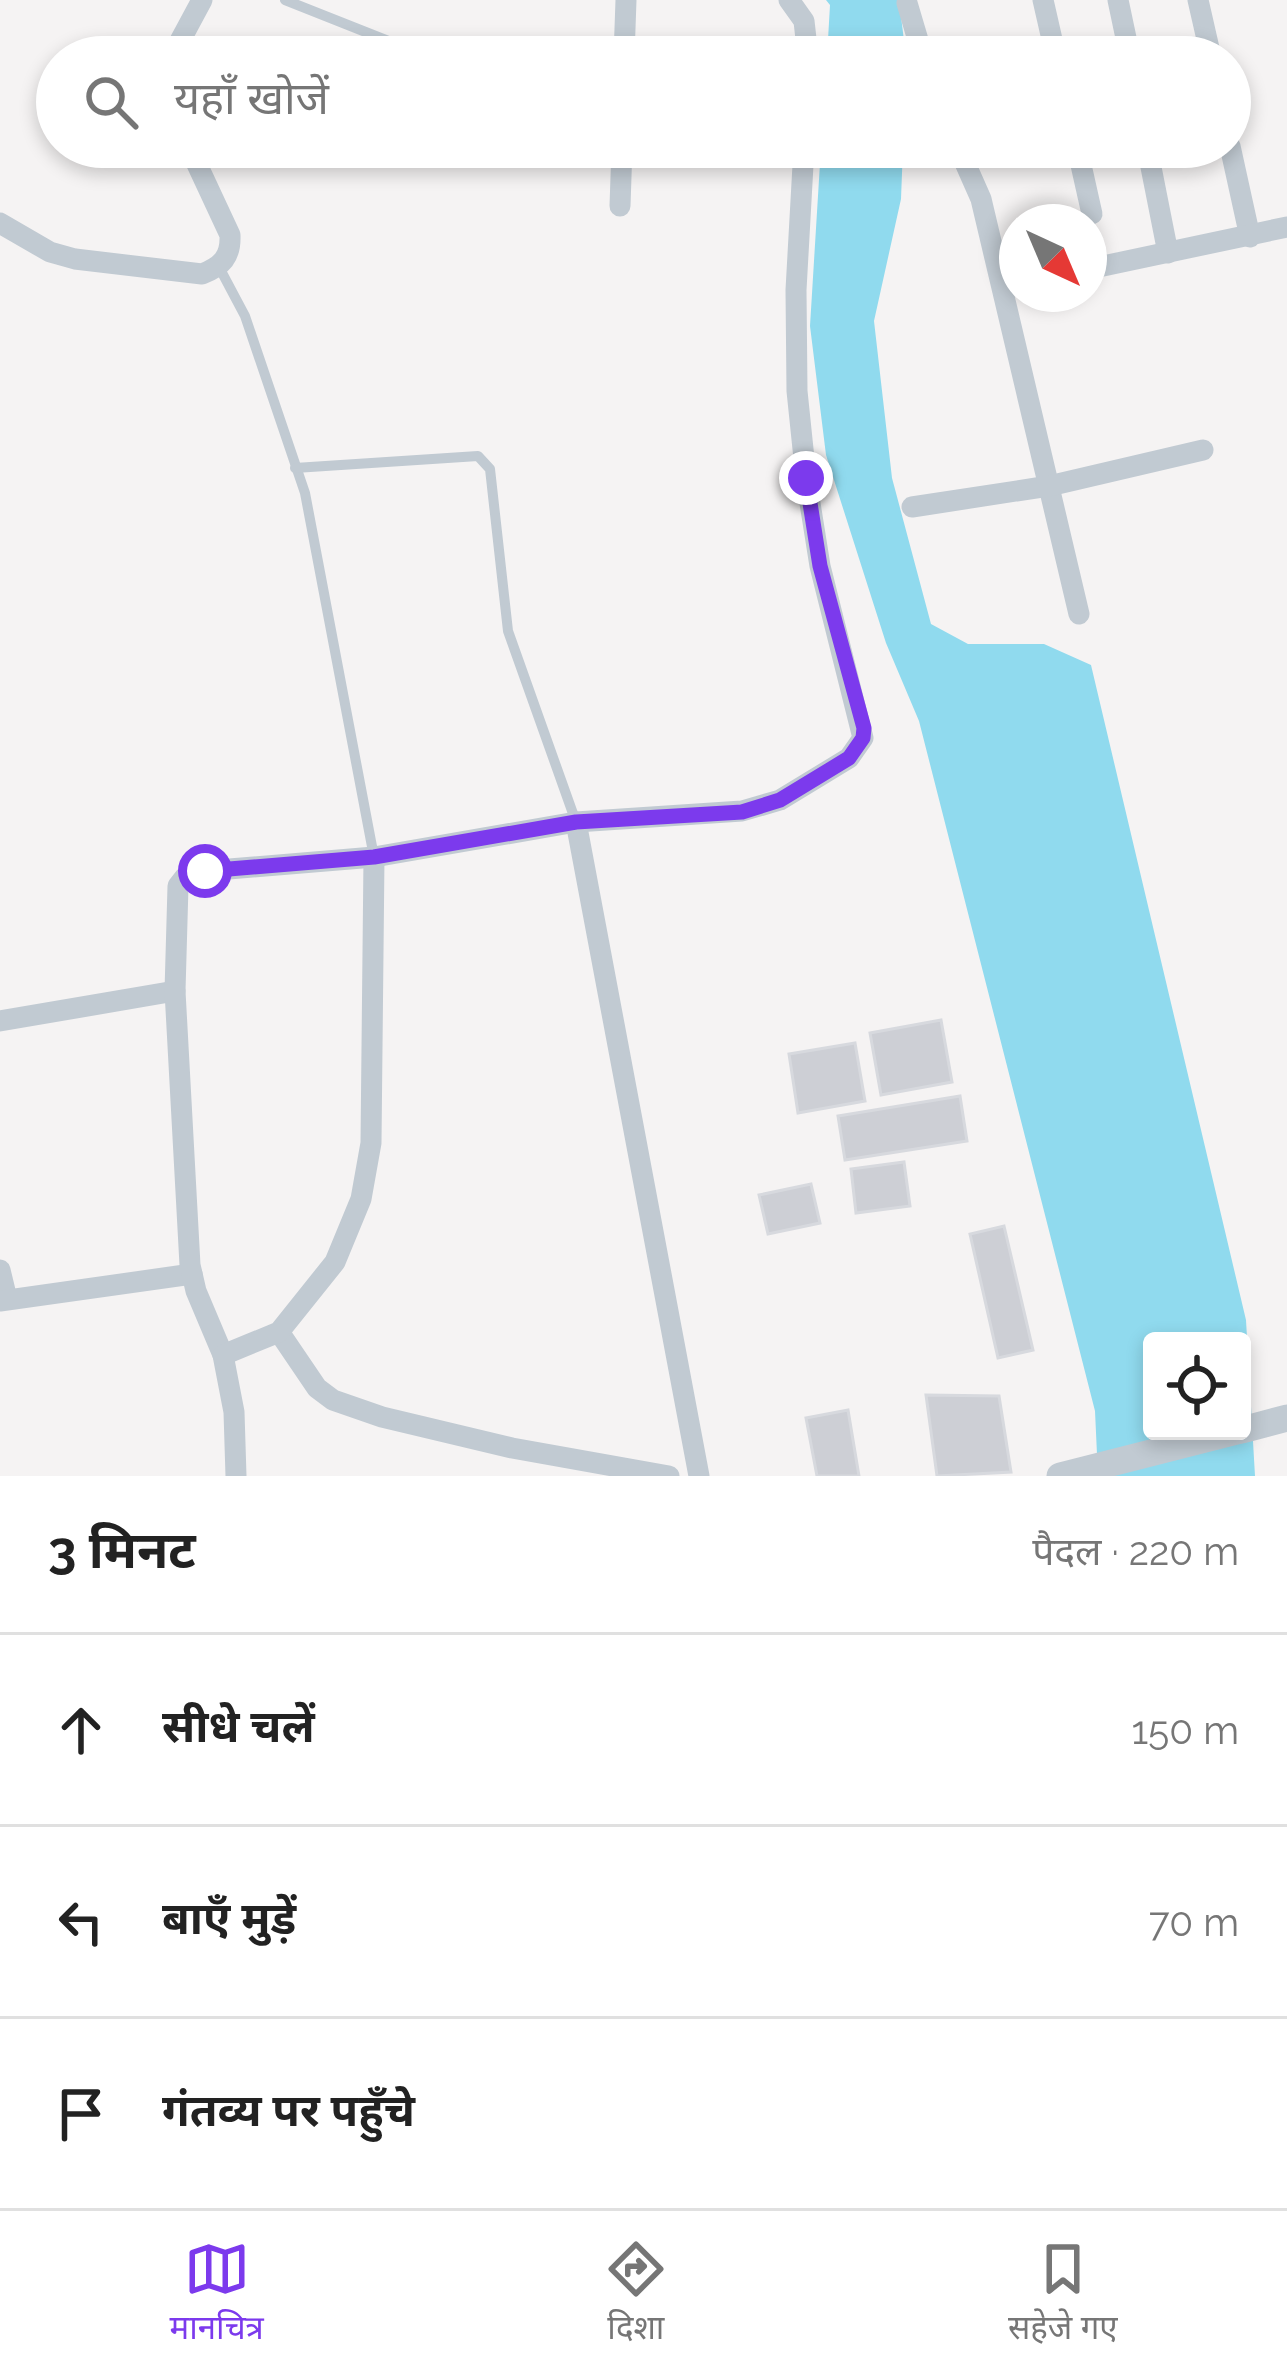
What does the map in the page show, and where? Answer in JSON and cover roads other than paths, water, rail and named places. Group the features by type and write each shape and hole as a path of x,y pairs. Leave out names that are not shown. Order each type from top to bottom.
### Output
{"street":[{"path":"183,36 202,0"},
{"path":"625,36 626,0"},
{"path":"789,0 804,21 806,36"},
{"path":"1043,0 1051,36"},
{"path":"1118,0 1126,36"},
{"path":"1198,0 1206,36"},
{"path":"911,1 918,36"},
{"path":"0,224 50,252 75,259 202,274 219,267 230,250 230,236 199,168"},
{"path":"620,206 621,168"},
{"path":"236,1476 234,1412 223,1355 192,1274 176,992 178,886 185,877 205,871 374,857 576,822 742,812 780,800 849,758 864,728 820,566 800,413 796,290 803,168"},
{"path":"967,168 999,254"},
{"path":"1082,168 1090,204"},
{"path":"1151,168 1168,253"},
{"path":"1235,168 1250,237"},
{"path":"1107,265 1287,227"},
{"path":"1014,312 1079,614"},
{"path":"912,507 1049,486 1203,449"},
{"path":"576,822 699,1476"},
{"path":"223,1355 279,1332 335,1262 361,1199 371,1143 374,857"},
{"path":"0,1021 176,992"},
{"path":"0,1270 3,1300 192,1274"},
{"path":"279,1332 317,1388 333,1400 382,1417 512,1448 669,1476"},
{"path":"1251,1427 1287,1418"},
{"path":"1060,1476 1201,1440"}],"lane":[{"path":"285,0 376,36"},
{"path":"219,267 245,316 304,494 374,857"},
{"path":"295,468 478,456 490,469 508,631 576,822"}],"water":[{"path":"826,0 899,0 903,36 828,36 830,5"},
{"path":"820,168 902,168 901,199 874,321 892,478 931,624 968,644 1044,644 1091,665 1246,1320 1247,1332 1143,1332 1143,1440 1251,1440 1251,1407 1255,1476 1098,1476 1095,1411 919,721 886,643 826,455 810,326"}]}
